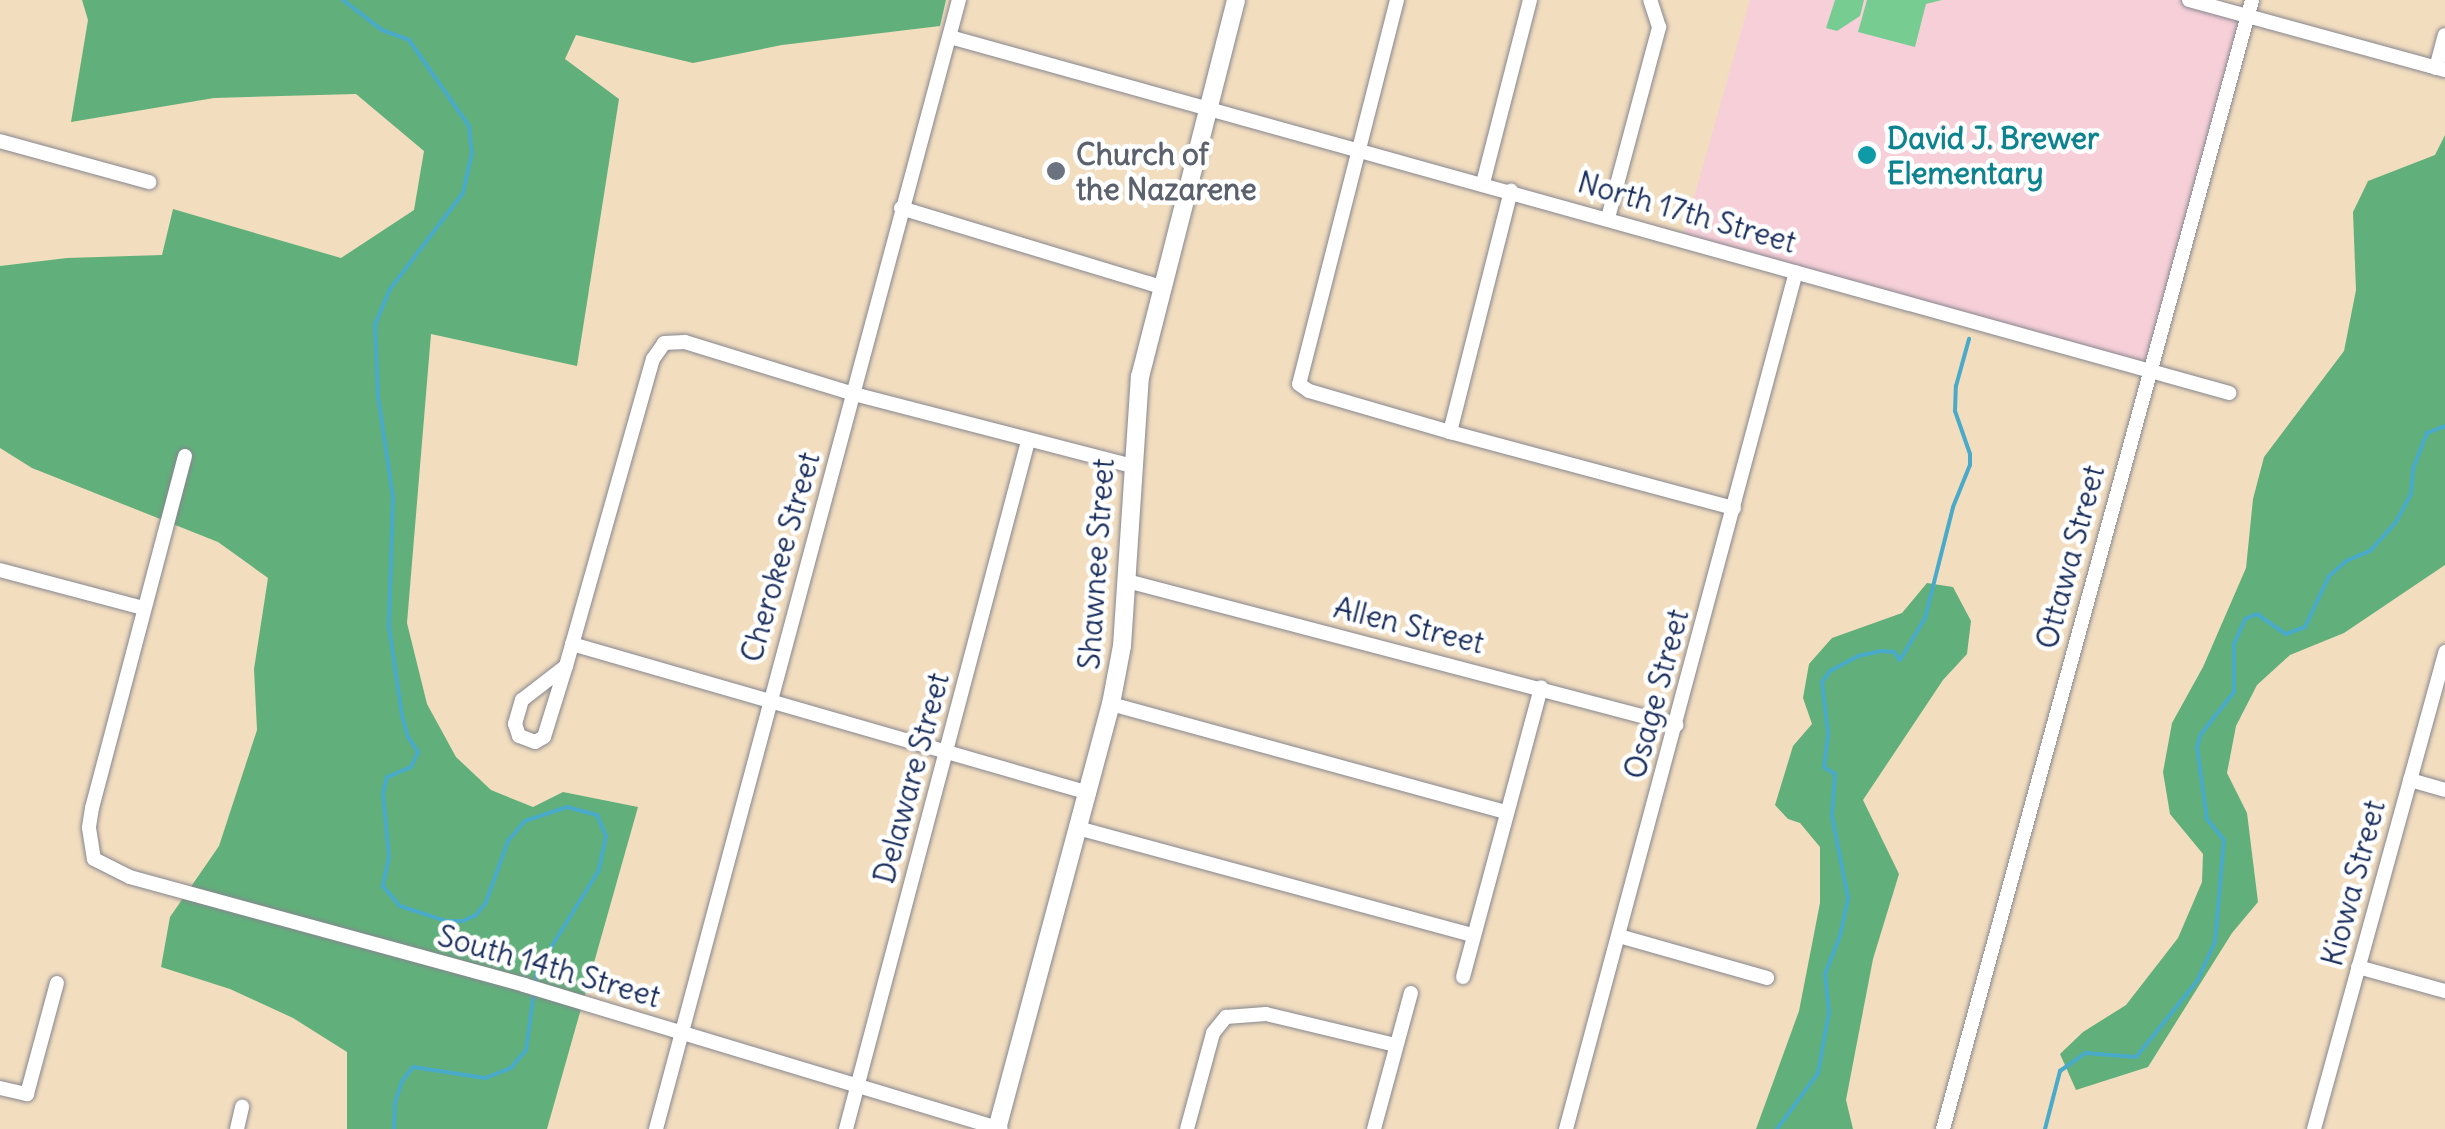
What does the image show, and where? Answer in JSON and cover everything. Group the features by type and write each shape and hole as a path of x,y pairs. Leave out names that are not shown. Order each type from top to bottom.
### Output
{"street":[{"name":"Cherokee Street","path":"656,1129 768,700 960,0"},
{"name":"Shawnee Street","path":"999,1129 1111,704 1127,581 1140,376 1236,0"},
{"path":"1397,0 1299,384 1309,391 1450,432 1734,508"},
{"path":"1483,183 1530,0"},
{"path":"1608,218 1659,28 1650,0"},
{"path":"2189,0 2440,69 2445,35"},
{"name":"Ottawa Street","path":"1943,1129 2252,0"},
{"name":"North 17th Street","path":"950,37 2229,393"},
{"path":"0,141 149,182"},
{"path":"1450,432 1511,191"},
{"path":"901,208 1162,287"},
{"name":"Osage Street","path":"1566,1129 1796,272"},
{"path":"566,666 522,700 515,724 519,736 536,742 544,738 566,666 652,360 664,342 685,342 854,394 1132,466"},
{"name":"Delaware Street","path":"846,1129 1028,440"},
{"path":"0,570 143,608 185,456"},
{"name":"Allen Street","path":"1127,581 1676,725"},
{"name":"South 14th Street","path":"143,608 92,808 90,851 94,859 130,877 524,985 999,1129"},
{"path":"572,644 1089,793"},
{"name":"Kiowa Street","path":"2314,1129 2445,652"},
{"path":"1462,977 1541,687"},
{"path":"1111,704 1506,812"},
{"path":"2410,780 2445,790"},
{"path":"1078,828 1473,935"},
{"path":"1619,936 1766,978"},
{"path":"2358,968 2445,991"},
{"path":"0,1088 27,1094 57,983"},
{"path":"1374,1129 1411,993"},
{"path":"1187,1129 1213,1033 1226,1017 1266,1014 1396,1045"},
{"path":"237,1129 242,1107"}],"shaded area":[{"path":"1750,0 2189,0 2248,16 2150,370 1682,240"}],"green space":[{"path":"82,0 946,0 940,26 782,45 693,63 576,35 565,59 619,99 577,366 431,334 407,623 427,704 456,757 491,790 533,807 563,792 638,807 547,1129 347,1129 347,1052 293,1018 230,989 161,967 170,917 219,846 257,730 254,669 268,578 218,542 32,468 0,448 0,266 67,258 162,255 173,209 341,258 414,210 424,151 356,94 214,98 71,122 88,20"},
{"path":"1835,0 1864,0 1860,16 1837,31 1826,28"},
{"path":"1867,0 1942,0 1926,4 1915,47 1858,32"},
{"path":"2445,135 2445,565 2344,633 2290,655 2257,685 2236,726 2227,773 2247,813 2258,902 2232,933 2148,1067 2076,1090 2060,1054 2083,1032 2126,1005 2178,938 2202,882 2203,854 2170,814 2163,772 2172,723 2203,667 2246,568 2253,499 2264,457 2344,351 2356,290 2353,212 2368,181 2435,155"},
{"path":"1927,583 1953,587 1971,621 1967,654 1943,680 1863,800 1899,874 1873,959 1846,1100 1853,1129 1756,1129 1799,1011 1820,903 1820,847 1800,823 1788,819 1775,805 1793,746 1812,724 1803,698 1809,664 1832,638 1902,613"}],"waterway":[{"path":"343,0 382,30 409,40 469,126 472,153 463,193 390,289 375,325 378,396 393,497 389,627 402,715 408,737 418,752 411,767 387,777 383,793 389,857 383,886 400,906 446,921 463,921 476,915 486,902 508,841 525,821 567,807 597,815 606,836 599,870 537,970 526,1050 511,1068 485,1078 413,1067 402,1081 395,1102 394,1129"},
{"path":"1777,1129 1818,1073 1829,1012 1825,974 1840,936 1848,898 1832,816 1835,774 1824,767 1828,732 1822,682 1830,671 1858,656 1894,652 1900,660 1925,618 1953,507 1970,465 1955,411 1956,386 1969,339"},
{"path":"2045,1129 2060,1071 2086,1053 2136,1057 2197,981 2215,942 2224,840 2207,819 2197,747 2201,734 2234,692 2234,644 2245,619 2257,614 2286,634 2305,627 2329,576 2346,561 2370,551 2396,522 2411,494 2413,469 2427,433 2445,426"}],"place":[{"name":"David J. Brewer Elementary","path":"1867,155"},
{"name":"Church of the Nazarene","path":"1056,171"}]}
